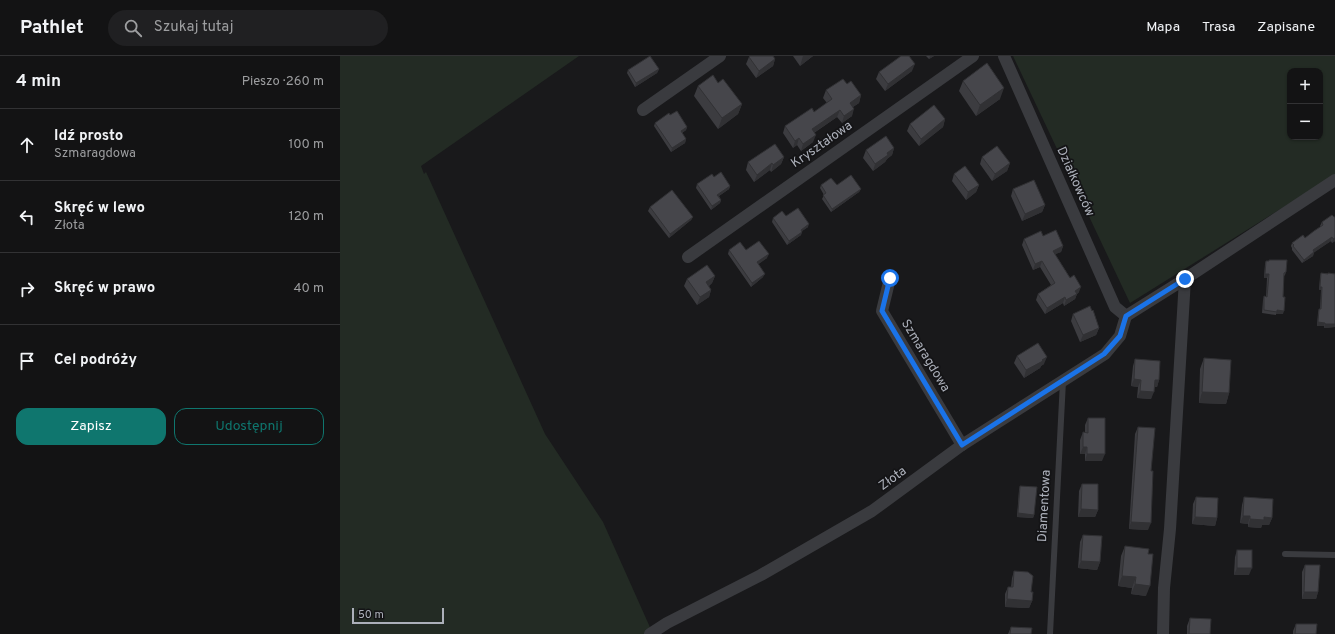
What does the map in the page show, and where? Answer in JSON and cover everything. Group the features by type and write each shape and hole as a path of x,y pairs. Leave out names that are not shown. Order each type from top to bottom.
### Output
{"street":[{"path":"644,110 720,56"},
{"name":"Kryształowa","path":"688,257 973,56"},
{"name":"Działkowców","path":"1004,56 1115,307 1126,316"},
{"path":"1126,316 1335,180"},
{"name":"Szmaragdowa","path":"890,278 882,311 962,445"},
{"path":"1163,634 1164,588 1170,529 1185,279"},
{"name":"Złota","path":"650,634 667,623 761,575 872,511 962,445 1104,354 1120,336 1126,316"}],"lane":[{"name":"Diamentowa","path":"1050,634 1063,379"},
{"path":"1285,554 1335,555"}],"shaded area":[{"path":"340,56 579,56 421,166 424,174 426,172 545,434 603,522 653,634 340,634"},
{"path":"1013,56 1335,56 1335,175 1130,303"}],"building":[{"path":"650,56 659,69 636,83 628,70"},
{"path":"773,56 775,59 759,71 749,57"},
{"path":"901,56 909,56 915,64 888,84 879,72"},
{"path":"987,63 1004,88 980,105 963,81"},
{"path":"713,75 718,83 723,79 742,104 722,118 698,86"},
{"path":"843,79 847,84 851,81 861,95 850,103 854,109 844,116 840,110 812,129 816,135 803,144 799,138 795,141 785,126 812,108 814,112 832,99 826,90"},
{"path":"934,105 945,119 921,139 910,124"},
{"path":"677,111 687,127 681,131 686,139 672,148 655,123 669,113 670,115"},
{"path":"886,136 894,148 887,153 888,155 875,164 866,150"},
{"path":"775,144 784,157 773,165 772,163 757,175 748,162"},
{"path":"997,146 1010,163 995,174 982,157"},
{"path":"965,166 979,185 968,192 954,174"},
{"path":"721,172 730,186 717,195 721,200 712,206 697,184 712,174 714,177"},
{"path":"851,175 861,189 832,209 823,195 826,193 821,185 831,178 837,185"},
{"path":"1034,180 1045,205 1025,214 1013,189"},
{"path":"672,190 693,217 670,234 650,207"},
{"path":"798,208 809,224 801,230 802,232 789,241 773,218 782,211 786,216"},
{"path":"1332,215 1335,217 1335,238 1333,239 1332,237 1313,250 1314,252 1304,260 1292,243 1303,235 1305,238 1323,225 1322,222"},
{"path":"1056,230 1063,246 1053,251 1070,278 1074,275 1081,287 1075,291 1077,294 1066,300 1065,297 1047,308 1038,294 1055,283 1042,261 1035,264 1024,239 1041,231 1043,236"},
{"path":"759,241 769,254 757,262 765,274 752,283 729,250 740,242 746,250"},
{"path":"1287,260 1286,272 1284,273 1284,311 1277,310 1277,312 1264,310 1264,296 1267,297 1269,274 1265,274 1266,261"},
{"path":"707,265 715,276 706,282 711,290 700,297 687,279"},
{"path":"1321,273 1335,274 1335,324 1318,322 1319,309 1321,309"},
{"path":"1090,306 1092,311 1093,310 1099,328 1083,335 1073,314"},
{"path":"1038,343 1047,357 1042,360 1043,361 1026,370 1017,356"},
{"path":"1204,358 1231,360 1229,393 1202,392"},
{"path":"1135,359 1160,361 1159,380 1155,380 1154,392 1140,391 1141,380 1134,379"},
{"path":"1088,418 1105,418 1105,454 1087,454 1087,447 1083,447 1083,432 1088,433"},
{"path":"1138,427 1155,428 1151,471 1153,471 1151,523 1131,522"},
{"path":"1082,484 1098,484 1098,510 1081,509"},
{"path":"1020,486 1037,487 1034,515 1018,513"},
{"path":"1196,497 1218,498 1217,518 1195,517"},
{"path":"1244,497 1273,499 1272,518 1264,517 1264,520 1250,519 1250,516 1243,516"},
{"path":"1083,535 1102,536 1100,562 1081,561"},
{"path":"1125,546 1149,549 1148,554 1153,554 1150,586 1135,584 1136,577 1122,576"},
{"path":"1237,550 1252,550 1252,568 1237,568"},
{"path":"1305,565 1320,565 1318,592 1304,592"},
{"path":"1014,571 1028,572 1033,576 1031,592 1033,592 1032,601 1007,599 1008,587 1013,587"},
{"path":"1190,618 1211,619 1210,634 1189,634"},
{"path":"1296,624 1317,624 1316,634 1295,634"},
{"path":"1011,627 1032,628 1031,634 1010,634"}],"route":[{"path":"890,278 882,311 962,445 1104,354 1120,336 1126,316 1185,279"}]}
